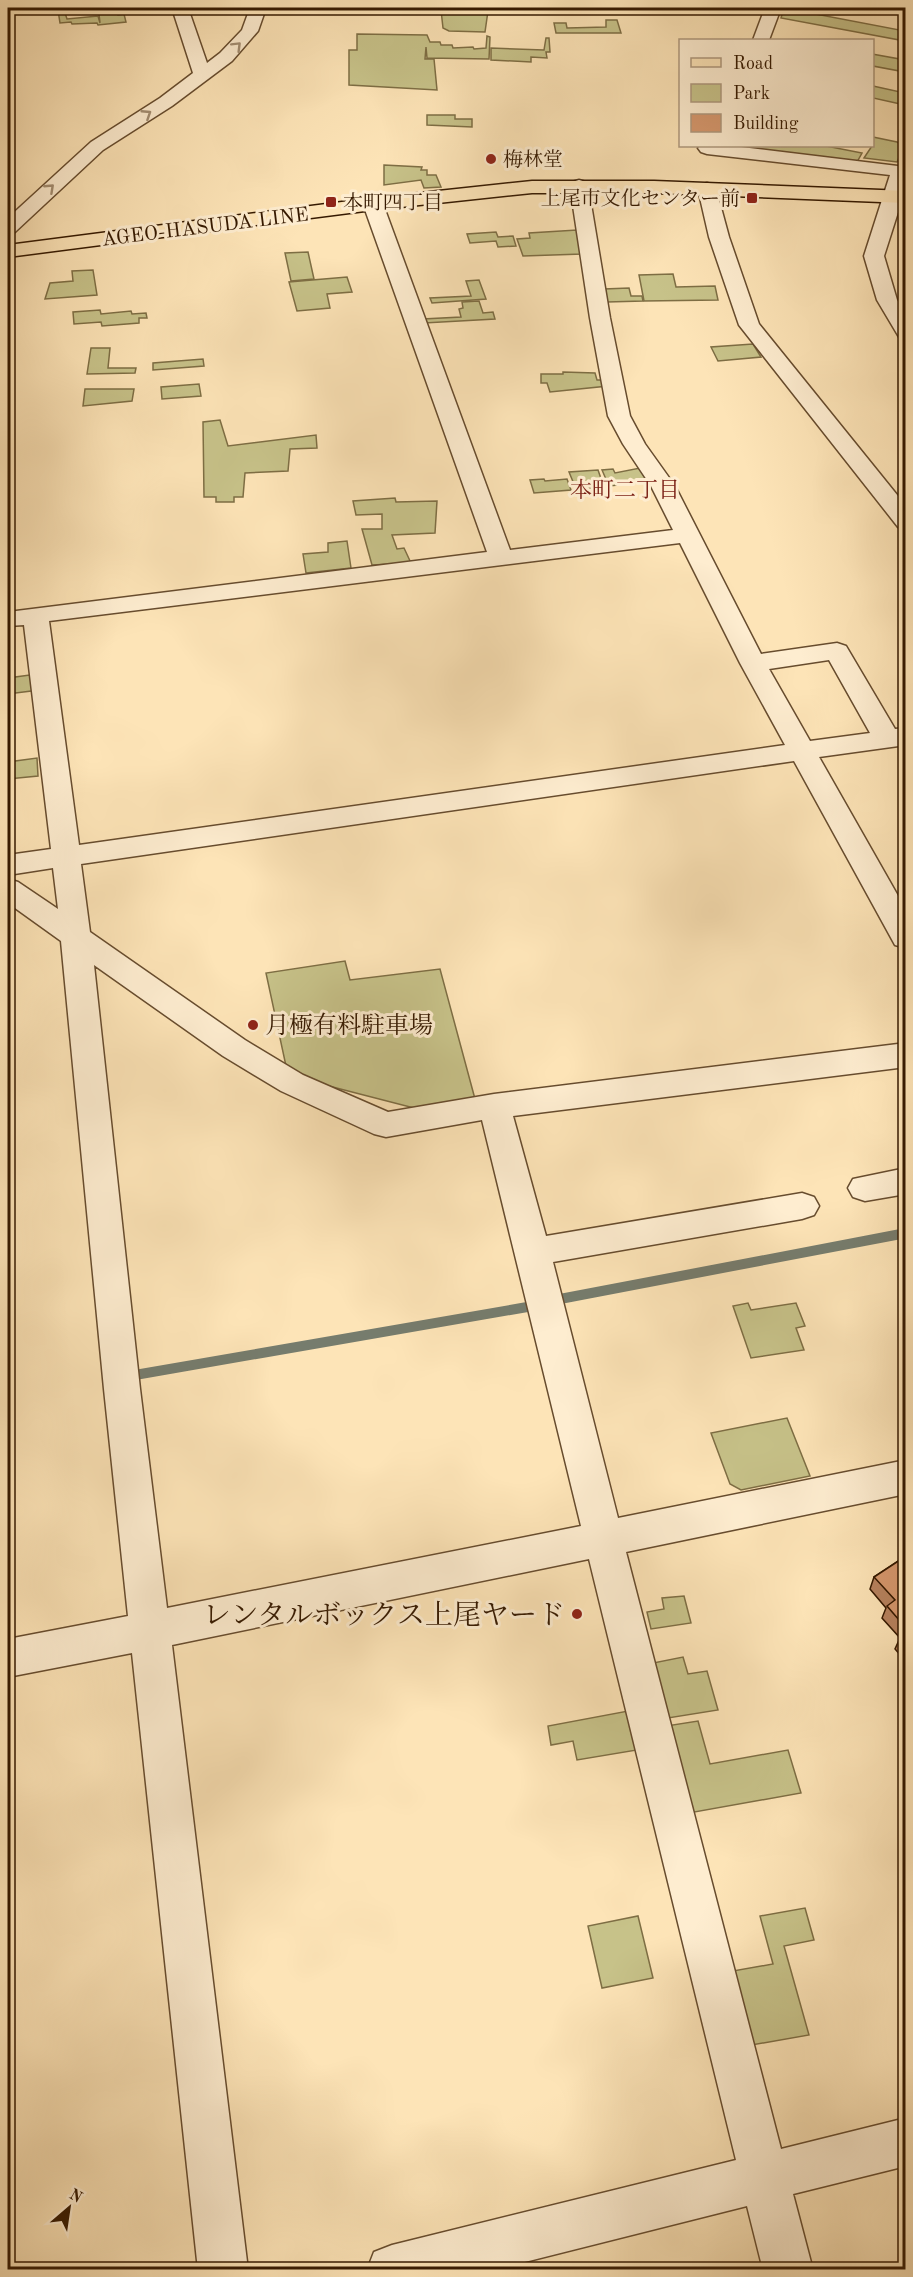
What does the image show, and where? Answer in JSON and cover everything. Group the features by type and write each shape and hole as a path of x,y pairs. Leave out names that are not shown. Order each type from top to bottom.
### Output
{"main road":[{"name":"AGEO-HASUDA LINE","path":"8,251 491,191 579,186 901,197"}],"street":[{"path":"180,8 203,76"},
{"path":"8,228 98,146 203,76 243,41 250,31 258,8"},
{"path":"761,39 774,8"},
{"path":"715,148 901,171 901,197 874,256 887,300 906,333"},
{"path":"579,186 600,318 619,416 634,444 663,486 753,663 906,938"},
{"path":"707,189 718,237 749,326 906,522"},
{"path":"373,204 501,557"},
{"path":"223,2270 117,1345 76,938 65,856 22,617 688,536"},
{"path":"8,865 896,737 837,651 753,663"},
{"path":"8,889 234,1048 292,1083 386,1125 494,1106 906,1055"},
{"path":"494,1106 606,1539 674,1824 789,2270"},
{"path":"865,1188 906,1181"},
{"path":"532,1252 802,1206"},
{"path":"8,1658 906,1477"},
{"path":"392,2270 906,2142"}],"green space":[{"path":"479,8 513,8 513,12 488,11 485,32 449,31 443,28 441,10 478,11"},
{"path":"784,8 905,31 905,41 781,18"},
{"path":"58,10 64,10 67,19 98,16 100,23 99,14 124,14 126,22 98,25 97,23 60,23"},
{"path":"606,20 617,20 621,33 556,33 554,23 566,23 567,28 606,27"},
{"path":"357,34 427,35 430,42 452,45 453,48 473,47 474,49 486,48 487,36 490,37 489,59 427,58 426,47 425,59 434,59 437,90 349,85 349,50 357,50"},
{"path":"546,38 549,38 550,52 546,52 547,58 531,57 531,62 491,60 491,48 544,50"},
{"path":"874,54 905,60 905,72 874,66"},
{"path":"874,86 905,93 905,105 874,98"},
{"path":"427,115 455,115 455,119 472,119 472,127 427,125"},
{"path":"874,137 897,142 904,147 897,162 864,158 871,147 874,147"},
{"path":"736,147 831,147 862,153 857,162"},
{"path":"384,165 422,167 421,170 427,170 427,175 436,175 441,187 424,188 421,180 384,185"},
{"path":"577,230 582,254 523,256 517,239 530,238 529,233"},
{"path":"496,232 498,237 513,236 516,246 498,247 496,241 470,243 467,234"},
{"path":"308,252 314,279 291,281 285,253"},
{"path":"93,270 97,295 45,299 50,283 73,281 72,271"},
{"path":"673,274 676,287 715,286 718,300 644,301 639,275"},
{"path":"347,277 352,292 327,294 330,308 297,311 289,282"},
{"path":"479,280 486,299 432,303 430,298 471,296 466,281"},
{"path":"629,288 631,296 642,296 643,301 607,302 604,289"},
{"path":"479,301 483,313 493,312 495,319 424,323 423,319 461,317 459,309 463,308 462,302"},
{"path":"100,310 101,314 131,311 132,314 146,313 147,318 139,318 139,323 102,326 101,322 74,324 73,312"},
{"path":"753,344 761,357 718,361 711,347"},
{"path":"91,348 110,348 108,368 136,368 135,373 87,374"},
{"path":"203,359 204,366 153,370 153,363"},
{"path":"563,372 595,373 597,380 606,380 608,386 550,392 547,383 541,383 541,374 563,374"},
{"path":"199,384 201,396 162,399 161,387"},
{"path":"85,389 134,389 132,401 83,406"},
{"path":"220,420 228,446 316,435 317,448 290,449 288,471 245,473 243,497 234,497 234,502 216,502 216,497 204,497 203,422"},
{"path":"640,468 647,482 609,486 602,470 613,469 615,473"},
{"path":"598,470 604,487 576,489 569,472"},
{"path":"544,479 545,481 567,479 571,490 534,493 530,480"},
{"path":"395,498 396,502 437,501 435,533 392,535 397,549 404,548 411,563 372,565 362,529 382,529 382,514 356,515 353,501"},
{"path":"347,541 351,568 306,573 303,554 328,552 328,543"},
{"path":"37,674 39,690 8,694 8,678"},
{"path":"37,758 38,776 8,779 8,762"},
{"path":"345,961 350,980 440,969 475,1099 414,1108 321,1084 286,1066 266,973"},
{"path":"748,1303 751,1310 796,1303 805,1326 796,1328 804,1350 751,1358 733,1306"},
{"path":"787,1418 810,1476 741,1490 730,1484 711,1433"},
{"path":"684,1596 691,1623 651,1629 647,1612 664,1609 662,1598"},
{"path":"683,1657 688,1674 707,1671 718,1710 668,1718 653,1663"},
{"path":"628,1711 637,1750 577,1760 573,1741 551,1745 548,1726"},
{"path":"698,1721 710,1764 788,1750 801,1793 689,1813 666,1726"},
{"path":"805,1908 814,1940 784,1946 809,2035 746,2046 727,1972 773,1964 760,1916"},
{"path":"638,1916 653,1978 602,1988 588,1926"}],"building":[{"path":"906,1556 906,1628 887,1606 895,1600 874,1577"},
{"path":"906,1634 906,1644 900,1638"}],"waterway":[{"path":"560,1299 906,1233"},
{"path":"135,1375 533,1306"}],"place":[{"name":"梅林堂","path":"491,159"},
{"name":"上尾市文化センター前","path":"752,198"},
{"name":"本町四丁目","path":"331,202"},
{"name":"月極有料駐車場","path":"253,1025"},
{"name":"レンタルボックス上尾ヤード","path":"577,1614"}],"district":[{"name":"本町二丁目","path":"625,489"}]}
